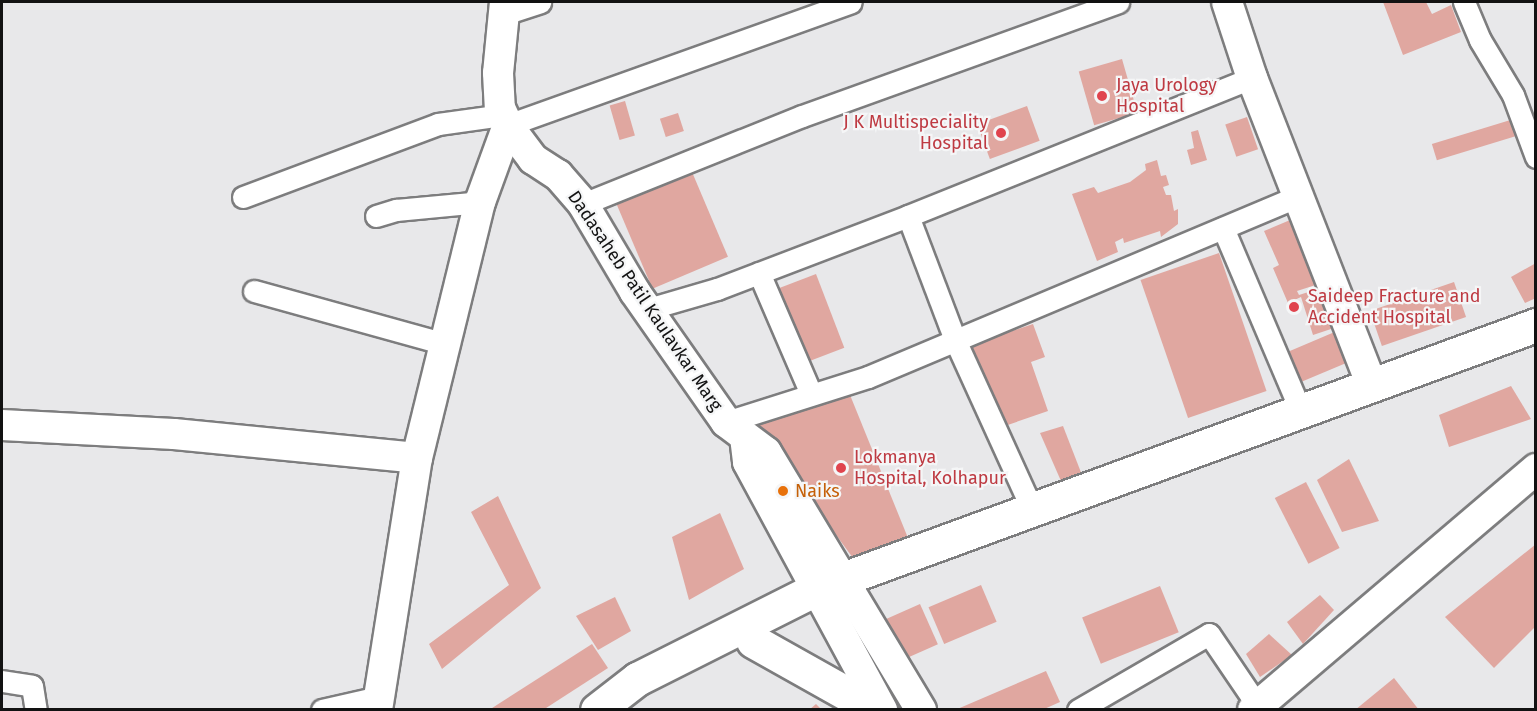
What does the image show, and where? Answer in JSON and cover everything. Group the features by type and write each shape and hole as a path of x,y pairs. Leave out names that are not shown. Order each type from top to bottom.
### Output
{"highway":[{"path":"597,710 637,679 1032,509 1371,383 1536,325"},
{"path":"625,710 648,692 753,641 836,593 988,543 1380,400 1536,348"},
{"path":"753,641 876,710"}],"street":[{"path":"322,710 378,703 417,458 480,202 505,120 498,73 504,8 540,2"},
{"path":"243,197 438,124 505,120 851,2"},
{"path":"583,204 802,116 1118,2"},
{"path":"1227,2 1252,78 1371,383"},
{"path":"1464,2 1480,40 1513,95 1536,156"},
{"path":"648,309 759,273 1252,78"},
{"name":"Dadasaheb Patil Kaulavkar Marg","path":"505,120 533,159 558,175 583,204 648,309 736,429 766,452 836,593"},
{"path":"736,429 811,394 868,377 1298,196"},
{"path":"376,216 396,210 480,202"},
{"path":"908,216 955,340 1032,509"},
{"path":"1222,228 1300,409"},
{"path":"759,273 811,394"},
{"path":"254,291 445,344"},
{"path":"2,425 174,434 417,458"},
{"path":"1078,710 1209,634 1255,707 1536,469"},
{"path":"836,593 882,710"},
{"path":"836,593 921,710"},
{"path":"2,681 32,687 36,710"}],"building":[{"path":"1383,2 1426,2 1432,14 1451,5 1461,32 1403,55"},
{"path":"1122,59 1137,113 1094,125 1079,71"},
{"path":"625,101 635,136 620,140 610,105"},
{"path":"1027,106 1040,141 990,159 977,124"},
{"path":"678,113 684,131 666,137 660,119"},
{"path":"1247,117 1258,149 1236,157 1225,124"},
{"path":"1517,118 1522,134 1437,160 1432,144"},
{"path":"1198,130 1207,160 1191,165 1187,150 1194,148 1191,132"},
{"path":"1157,160 1161,176 1166,175 1169,185 1163,187 1166,195 1171,195 1174,211 1178,209 1178,224 1161,237 1160,231 1124,243 1123,238 1115,242 1118,252 1097,261 1072,194 1094,187 1098,193 1130,182 1146,170 1145,164"},
{"path":"692,172 728,257 652,289 617,204"},
{"path":"1302,215 1328,281 1297,291 1299,295 1330,285 1343,325 1313,335 1301,297 1288,303 1273,268 1279,265 1264,231"},
{"path":"1219,253 1267,391 1188,418 1141,280"},
{"path":"1536,263 1536,298 1525,303 1511,277"},
{"path":"816,274 844,348 805,363 777,289"},
{"path":"1454,282 1466,317 1382,346 1370,311"},
{"path":"1033,324 1045,357 1031,362 1048,411 999,428 970,345"},
{"path":"1344,328 1357,358 1300,383 1287,352"},
{"path":"1511,386 1531,419 1449,447 1439,415"},
{"path":"848,390 908,538 853,558 756,426"},
{"path":"1063,426 1082,475 1061,481 1040,433"},
{"path":"1349,459 1379,521 1342,532 1317,480"},
{"path":"1306,482 1340,548 1308,564 1275,498"},
{"path":"498,496 541,588 442,669 429,644 509,585 471,512"},
{"path":"720,513 744,569 689,600 672,537"},
{"path":"1536,544 1536,626 1494,668 1445,617"},
{"path":"981,585 997,622 944,644 929,607"},
{"path":"1160,586 1179,632 1101,664 1082,617"},
{"path":"1320,595 1334,610 1303,644 1287,622"},
{"path":"615,597 631,631 598,650 576,616"},
{"path":"920,604 938,644 892,665 874,624"},
{"path":"1269,634 1292,655 1260,677 1246,654"},
{"path":"592,644 608,668 543,710 489,710"},
{"path":"1046,671 1060,702 1042,710 955,710"},
{"path":"1394,678 1419,710 1355,710"},
{"path":"816,704 822,710 809,710"}],"place":[{"name":"Jaya Urology Hospital","path":"1102,96"},
{"name":"J K Multispeciality Hospital","path":"1001,133"},
{"name":"Saideep Fracture and Accident Hospital","path":"1294,307"},
{"name":"Lokmanya Hospital, Kolhapur","path":"841,468"},
{"name":"Naiks","path":"783,491"}]}
